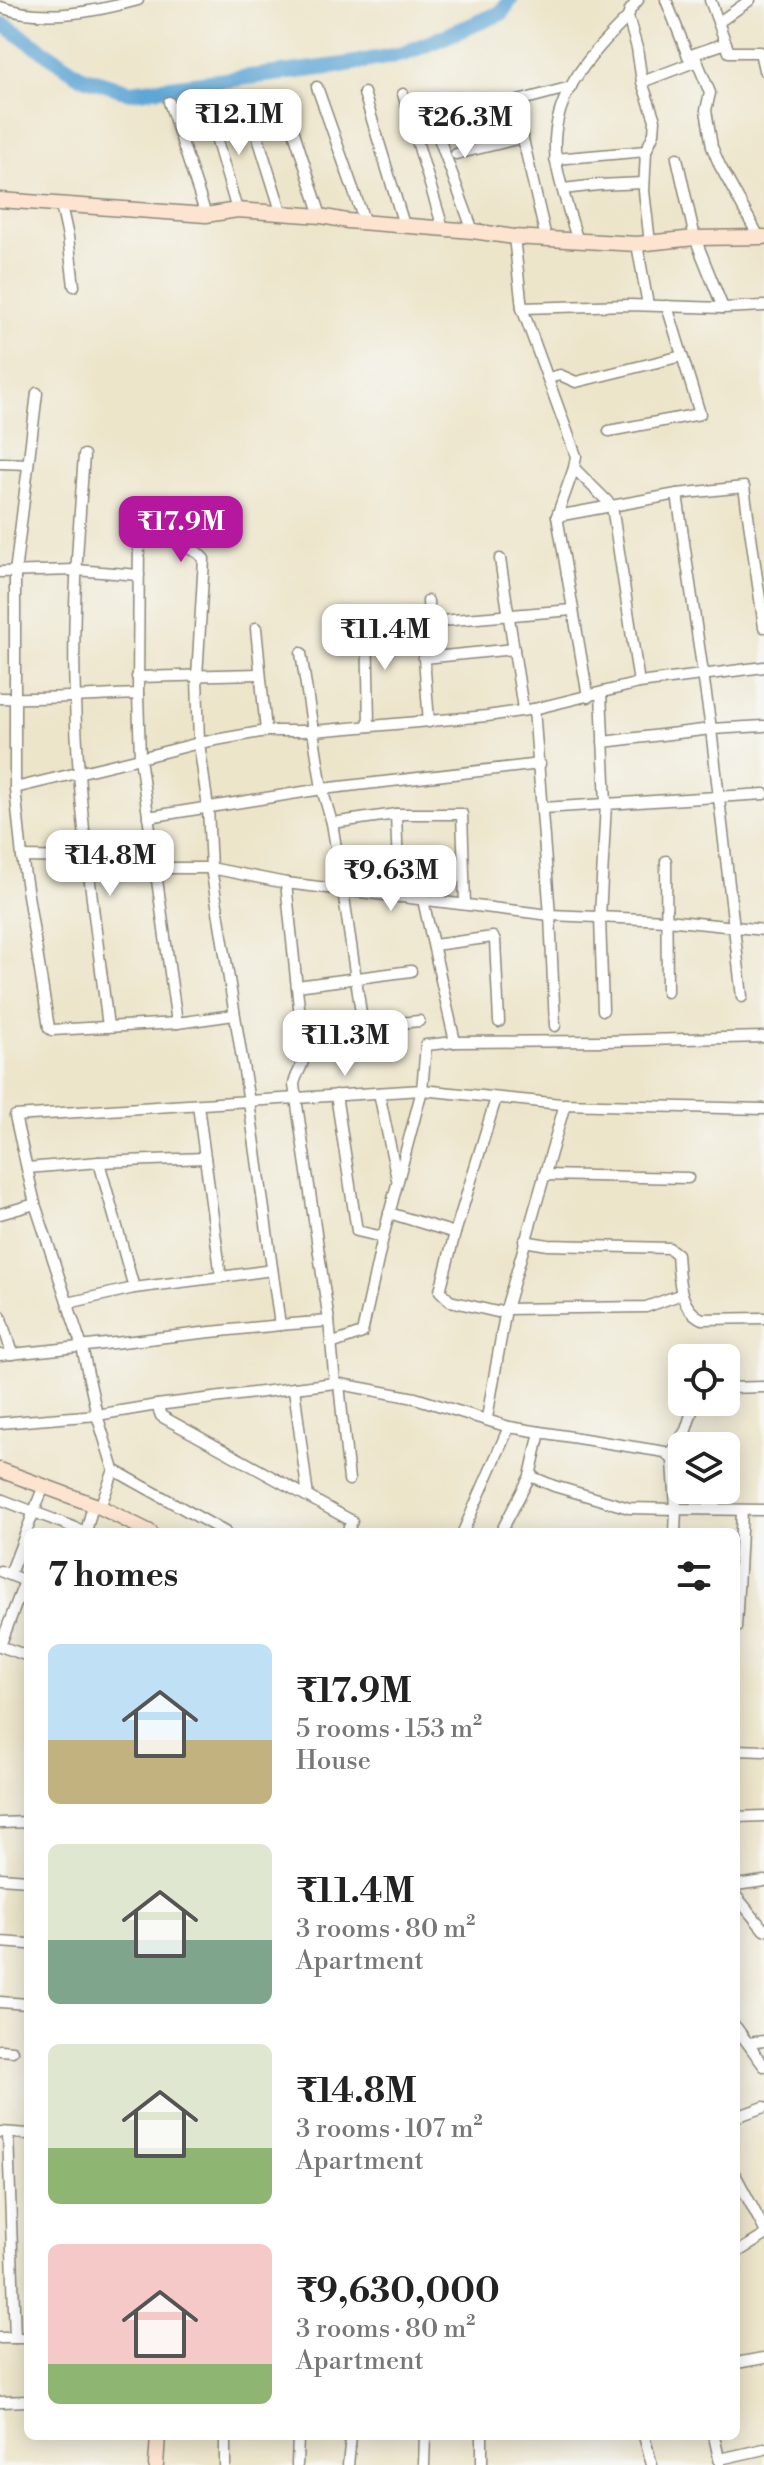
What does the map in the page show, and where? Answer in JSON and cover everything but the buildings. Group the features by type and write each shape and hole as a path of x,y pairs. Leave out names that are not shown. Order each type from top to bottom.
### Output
{"street":[{"path":"0,7 16,12 56,14 82,12 138,0"},
{"path":"577,239 555,159 557,115 595,49 628,17 638,0"},
{"path":"0,200 206,215 237,210 321,216 514,237 643,243 762,237 712,147 706,110 710,93 666,0"},
{"path":"710,0 731,53 762,52 764,70"},
{"path":"719,22 746,1"},
{"path":"628,17 642,82 655,120 654,133 646,151 644,183 643,243 648,305"},
{"path":"642,82 726,43"},
{"path":"317,87 365,223"},
{"path":"546,238 521,138 516,102 571,87"},
{"path":"364,93 404,225"},
{"path":"403,94 443,228"},
{"path":"425,100 473,231"},
{"path":"284,101 321,216"},
{"path":"169,102 206,215"},
{"path":"249,109 282,214"},
{"path":"209,114 237,210"},
{"path":"456,154 521,138"},
{"path":"555,159 646,151"},
{"path":"677,158 695,238 723,308"},
{"path":"563,189 644,183"},
{"path":"61,205 74,286"},
{"path":"514,237 522,308 576,456 557,516 588,697"},
{"path":"609,431 700,414 667,306"},
{"path":"522,308 764,306"},
{"path":"548,378 560,375 576,382 682,356"},
{"path":"37,393 15,573 15,788 47,1024 52,1030 177,1023 234,1015"},
{"path":"84,455 76,570 78,774 108,1027"},
{"path":"0,463 28,464"},
{"path":"574,468 612,506 639,683"},
{"path":"557,516 677,494 744,487 764,627"},
{"path":"677,494 711,729 742,997"},
{"path":"177,1023 140,758 137,677 139,529 143,525 204,559 197,677 199,743 208,808 211,868 249,1102 280,1325"},
{"path":"500,559 514,649 540,764 555,1026"},
{"path":"0,572 76,570 139,575"},
{"path":"428,601 429,622 424,658 429,722"},
{"path":"429,622 572,610"},
{"path":"367,619 369,726"},
{"path":"256,628 266,731"},
{"path":"424,658 514,649"},
{"path":"301,653 322,789 332,823 363,1027"},
{"path":"15,788 199,743 266,731 314,731 487,716 588,697 639,683 764,667"},
{"path":"137,677 259,674"},
{"path":"601,693 606,803 600,917 603,1010"},
{"path":"0,698 138,694"},
{"path":"603,742 764,726"},
{"path":"148,817 322,789 540,764"},
{"path":"543,808 764,794"},
{"path":"332,823 396,814 462,814 465,904"},
{"path":"396,814 399,897"},
{"path":"22,857 88,858 155,868 211,868 286,883 550,915 667,920 764,930"},
{"path":"666,861 667,992"},
{"path":"286,883 304,1063 295,1079 296,1099 349,1480"},
{"path":"423,900 455,1042"},
{"path":"434,945 493,937 499,1022"},
{"path":"297,986 411,971"},
{"path":"302,1033 419,1021"},
{"path":"331,1344 362,1333 383,1237 422,1090 426,1045 764,1037"},
{"path":"218,1528 114,1470 97,1415 82,1347 35,1204 15,1116 422,1090 565,1104 764,1109"},
{"path":"379,1093 398,1181"},
{"path":"336,1095 357,1231 383,1237"},
{"path":"496,1098 455,1233 440,1291 443,1296 450,1301 497,1312 506,1309 646,1307 682,1294"},
{"path":"487,1418 506,1309 565,1104"},
{"path":"198,1105 221,1277"},
{"path":"27,1168 205,1158"},
{"path":"99,1162 134,1288"},
{"path":"544,1175 688,1178"},
{"path":"0,1214 35,1204"},
{"path":"389,1213 455,1233"},
{"path":"524,1241 548,1245 669,1248 677,1254 682,1294 690,1311 702,1319 764,1318"},
{"path":"68,1303 134,1288 272,1270"},
{"path":"0,1315 12,1354"},
{"path":"0,1355 329,1321"},
{"path":"0,1423 97,1415 337,1383 415,1398 509,1427 668,1454"},
{"path":"740,1388 764,1387"},
{"path":"294,1388 308,1497"},
{"path":"157,1405 161,1416 352,1521 349,1528"},
{"path":"465,1528 509,1427"},
{"path":"503,1528 530,1476 540,1432"},
{"path":"0,1470 96,1506 142,1528"},
{"path":"88,1528 114,1470"},
{"path":"530,1476 629,1508 764,1510"},
{"path":"25,1528 43,1488"},
{"path":"0,1499 76,1528"},
{"path":"675,1528 676,1504"},
{"path":"740,1550 742,1511"},
{"path":"24,1531 5,1572 24,1580"},
{"path":"24,1588 0,1646 24,1655"},
{"path":"740,1750 764,1751"},
{"path":"740,1817 764,1816"},
{"path":"0,1823 24,1822"},
{"path":"0,1878 24,1880"},
{"path":"740,1884 764,1881"},
{"path":"740,1901 764,1930"},
{"path":"0,1942 24,1944"},
{"path":"0,2002 24,2004"},
{"path":"740,2032 764,2066"},
{"path":"740,2047 764,2041"},
{"path":"0,2050 12,2051"},
{"path":"740,2116 764,2107"},
{"path":"15,2338 4,2133 24,2134"},
{"path":"740,2184 764,2229"},
{"path":"740,2251 764,2236"},
{"path":"0,2338 24,2338"},
{"path":"740,2362 764,2358"},
{"path":"0,2402 24,2401"},
{"path":"156,2465 158,2440"},
{"path":"225,2440 225,2465"},
{"path":"297,2465 298,2440"},
{"path":"348,2465 351,2440"},
{"path":"424,2465 425,2440"},
{"path":"482,2440 482,2465"},
{"path":"645,2440 652,2465"},
{"path":"715,2440 720,2462 764,2449"}],"waterway":[{"path":"0,25 5,25 80,76 130,92 337,66 403,54 501,13 510,0"}]}
